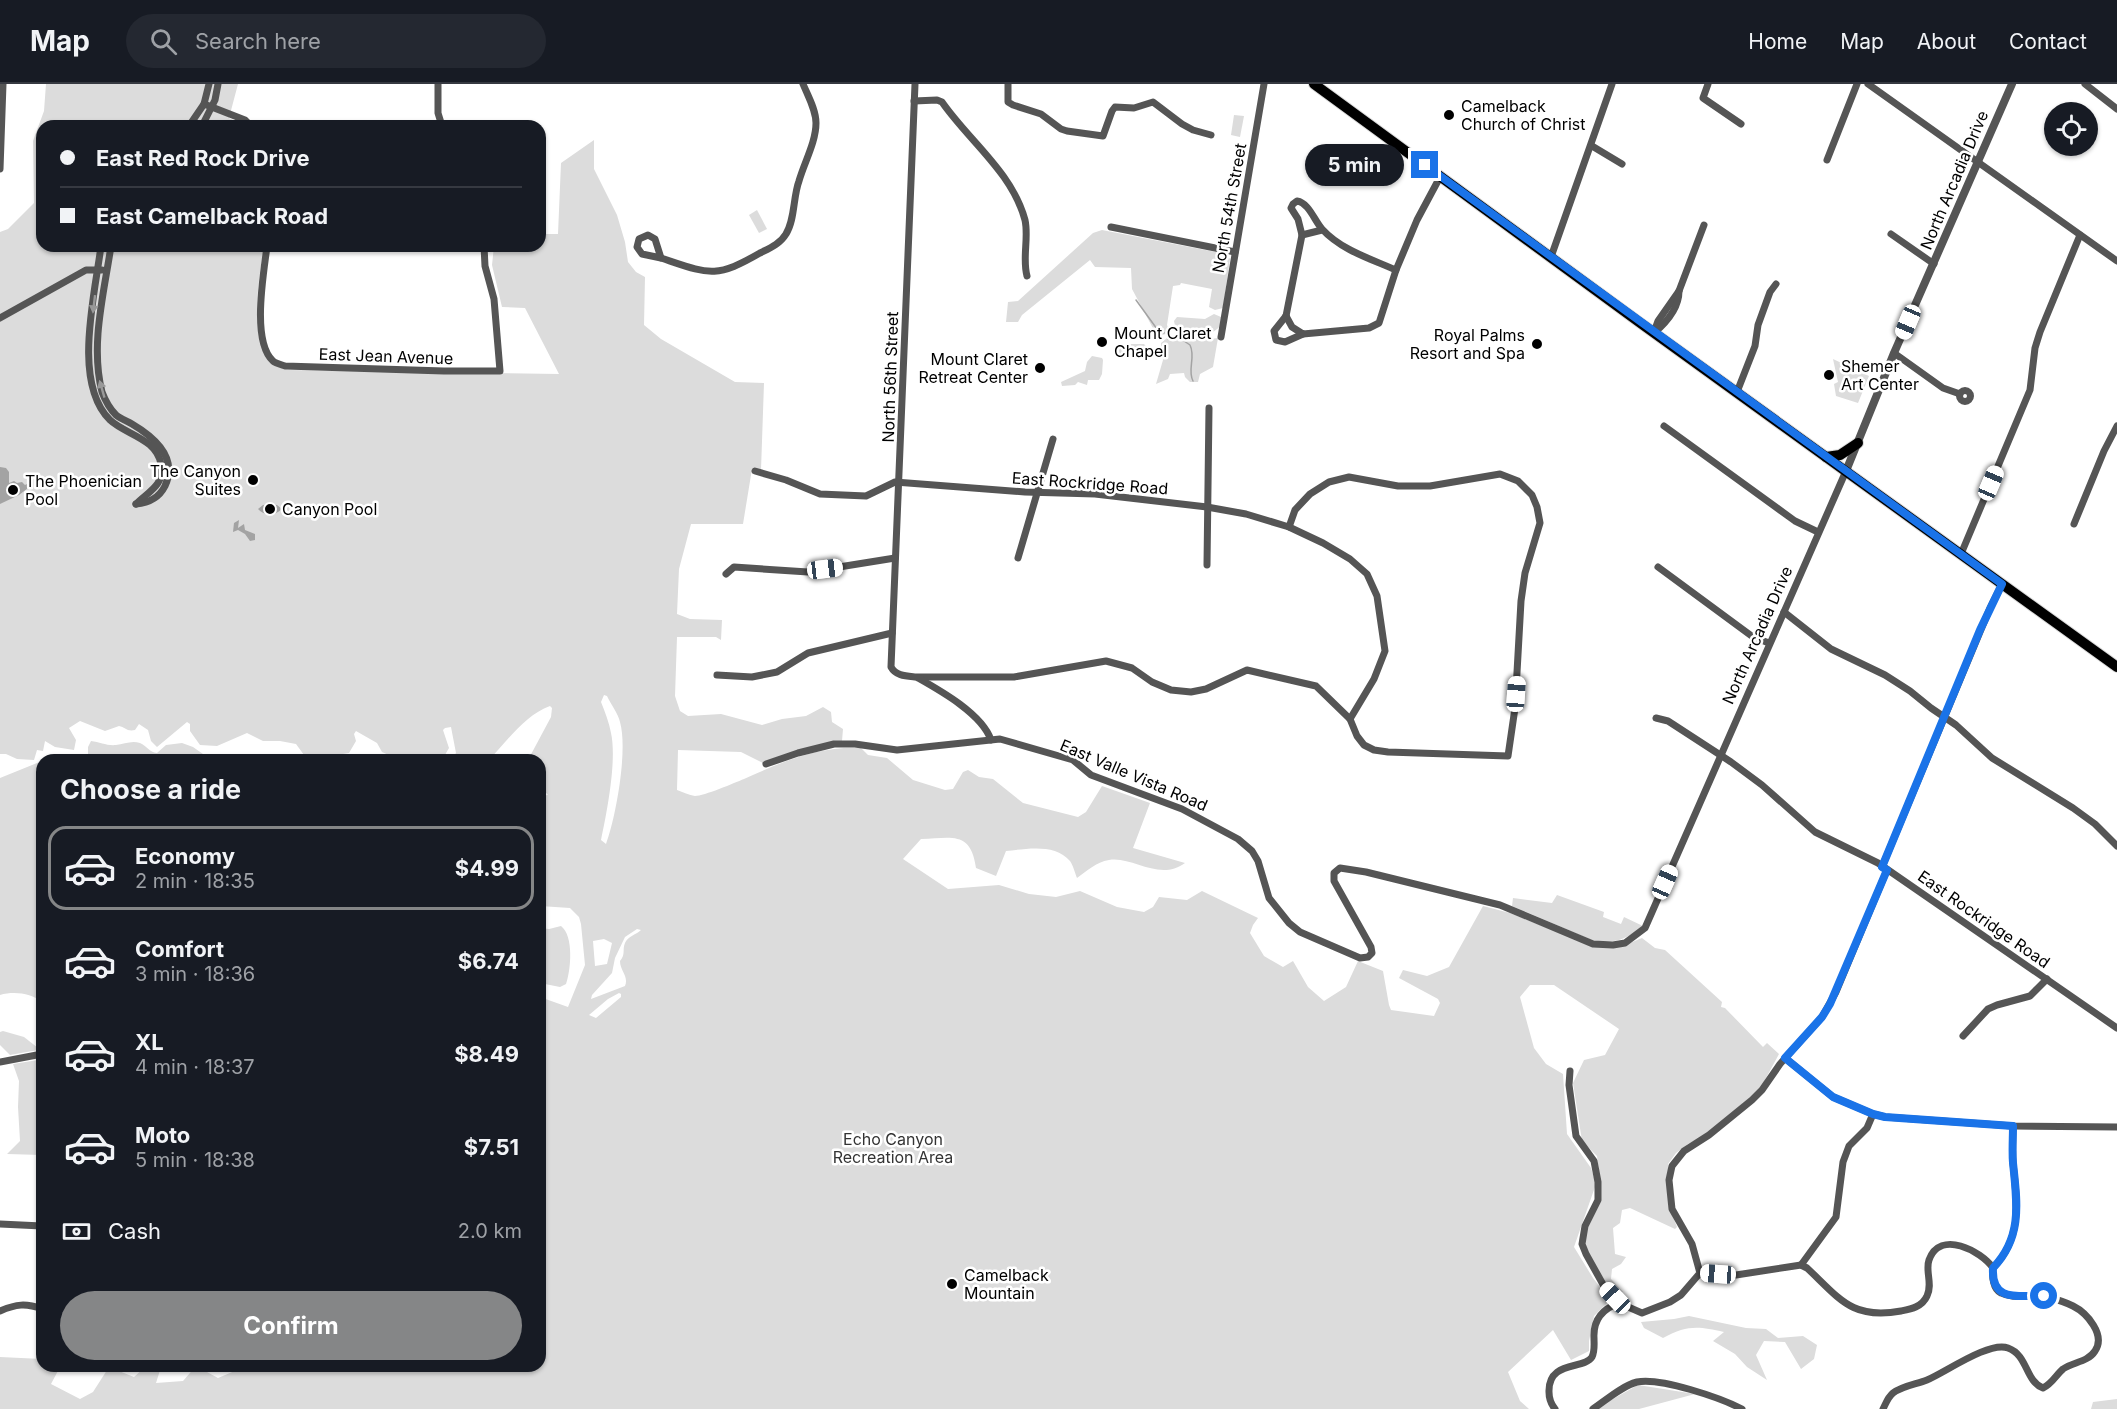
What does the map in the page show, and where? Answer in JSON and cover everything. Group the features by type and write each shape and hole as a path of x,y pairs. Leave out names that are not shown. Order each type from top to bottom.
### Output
{"main road":[{"path":"1314,84 2117,667"},
{"path":"1826,457 1840,455 1858,443"}],"street":[{"path":"0,168 3,84"},
{"path":"193,120 204,104 209,84"},
{"path":"205,120 212,107 218,84"},
{"path":"438,84 440,120"},
{"path":"661,258 700,271 715,273 740,265 779,242 786,235 797,186 816,123 803,84"},
{"name":"North 56th Street","path":"915,84 891,667 900,675 916,677"},
{"path":"1008,84 1008,102 1041,114 1060,129 1067,131 1103,136 1115,107 1134,108 1153,102 1182,124 1211,135"},
{"name":"North 54th Street","path":"1221,337 1263,84"},
{"path":"1551,257 1612,84"},
{"path":"1708,84 1703,98 1741,124"},
{"path":"1827,160 1857,84"},
{"path":"1868,84 2117,261"},
{"name":"North Arcadia Drive","path":"1645,928 1846,471 1894,354 2012,84"},
{"path":"2085,84 2117,109"},
{"path":"914,101 937,100 942,102 1008,184 1024,220 1027,276"},
{"path":"204,104 246,120"},
{"path":"1592,146 1622,164"},
{"path":"1396,270 1346,248 1322,230 1305,205 1297,201 1291,208 1298,219 1302,235 1286,316 1274,331 1276,340 1285,342 1303,334 1369,328 1379,323 1396,270 1417,220 1440,177"},
{"path":"1654,333 1658,321 1670,308 1679,291 1704,225"},
{"path":"1111,227 1235,252"},
{"path":"1302,235 1322,230"},
{"path":"1892,234 1934,264"},
{"path":"1961,554 2030,390 2035,348 2040,332 2080,235"},
{"path":"100,252 89,343 90,373 99,407 112,422 138,436 160,458 162,474 158,485 136,504 146,503 162,491 167,481 168,463 160,445 144,431 118,417 110,408 103,395 98,366 98,344 110,252"},
{"name":"East Jean Avenue","path":"266,252 260,314 266,351 273,362 285,366 500,371 494,299 485,266 484,252"},
{"path":"0,318 86,270 107,270"},
{"path":"1737,392 1755,346 1758,325 1770,292 1776,284"},
{"path":"1286,316 1292,327 1303,334"},
{"path":"1894,354 1943,388 1960,394"},
{"path":"1207,565 1209,408"},
{"path":"1664,426 1795,521 1818,532"},
{"path":"2074,524 2104,451 2117,426"},
{"path":"1018,558 1053,439"},
{"name":"East Rockridge Road","path":"755,471 786,480 820,494 866,496 890,484 900,482 1136,497 1246,514 1289,527 1350,559 1366,574 1377,596 1385,651 1374,678 1350,719"},
{"path":"916,677 1014,677 1106,661 1132,668 1152,682 1171,690 1191,692 1247,670 1316,686 1350,719 1357,736 1364,745 1374,750 1508,756 1515,708 1521,601 1526,573 1540,524 1532,495 1518,481 1500,474 1430,486 1398,486 1349,477 1329,482 1310,494 1295,510 1289,527"},
{"path":"726,574 734,567 808,572 895,558"},
{"path":"1658,567 1745,631 1769,644"},
{"path":"1700,1273 1692,1244 1672,1209 1669,1180 1672,1166 1684,1151 1709,1135 1762,1090 1785,1058 1822,1017 1830,1004 1944,716 2002,584"},
{"path":"1784,612 1831,649 1885,675 1910,691 1944,716 1992,758 2073,808 2095,824 2117,846"},
{"path":"717,675 752,677 777,672 808,653 892,633"},
{"path":"916,677 970,713 987,729 991,740"},
{"name":"East Rockridge Road","path":"1656,718 1668,722 1721,755 1762,785 1815,832 1827,840 1865,856 2117,1028"},
{"name":"East Valle Vista Road","path":"766,764 834,744 855,744 897,750 991,740 1008,741 1073,760 1091,775 1182,809 1230,834 1252,851 1258,861 1269,898 1289,923 1300,932 1360,958 1368,957 1372,953 1371,947 1334,881 1334,873 1340,868 1366,872 1500,905 1593,944 1625,943 1645,928"},
{"path":"1963,1036 1988,1009 2030,996 2047,979"},
{"path":"0,1062 36,1055"},
{"path":"1785,1058 1833,1097 1885,1117 2013,1126 2117,1128"},
{"path":"1570,1071 1569,1085 1576,1136 1594,1161 1598,1182 1598,1200 1585,1226 1582,1244 1600,1281 1619,1304 1637,1312 1646,1312 1681,1295 1700,1273"},
{"path":"1801,1265 1836,1217 1843,1162 1849,1146 1867,1128 1873,1114"},
{"path":"1993,1268 2000,1261 2012,1238 2018,1212 2013,1161 2013,1126"},
{"path":"0,1224 36,1226"},
{"path":"1700,1273 1736,1275 1801,1265 1849,1307 1859,1312 1885,1314 1914,1308 1927,1297 1929,1260 1939,1248 1952,1244 1973,1251 1993,1268 1995,1287 2003,1295 2044,1296 2070,1304 2087,1317 2095,1329 2098,1343 2090,1357 2061,1371 2049,1385 2043,1388 2031,1378 2019,1354 2007,1348 1998,1347 1972,1356 1929,1379 1895,1392 1883,1409"},
{"path":"0,1311 22,1304 36,1306"},
{"path":"1555,1409 1549,1394 1554,1376 1559,1370 1588,1361 1593,1356 1595,1323 1607,1308 1619,1304"},
{"path":"1593,1409 1629,1385 1647,1382 1703,1392 1742,1409"}],"green space":[{"path":"46,84 238,84 229,118 234,120 41,120 44,111"},
{"path":"1234,115 1244,116 1240,137 1231,135"},
{"name":"Echo Canyon Recreation Area","path":"36,133 36,252 263,252 257,317 259,335 265,351 274,363 288,370 559,374 525,308 502,307 492,265 493,252 546,252 546,234 558,234 561,163 594,140 594,169 617,215 628,262 636,272 645,277 644,325 661,339 735,382 764,383 761,470 752,469 743,524 691,524 679,569 677,614 690,619 722,620 721,640 716,637 677,637 675,696 680,711 688,716 721,714 762,725 782,719 806,716 823,707 831,712 832,722 843,729 842,741 763,763 741,752 678,750 677,790 693,796 699,795 801,756 845,748 861,748 868,755 887,758 913,780 945,790 953,789 963,772 968,770 979,777 993,779 1023,803 1078,817 1086,812 1102,786 1150,803 1133,848 1185,863 1166,870 1127,861 1109,860 1096,865 1077,878 1071,863 1064,855 1040,848 1006,851 996,876 976,868 970,847 958,839 950,838 921,839 903,859 948,889 999,885 1029,894 1056,897 1080,891 1117,907 1144,912 1153,907 1159,897 1187,900 1202,891 1258,918 1250,933 1264,956 1283,967 1293,961 1308,987 1324,1001 1346,987 1358,961 1383,971 1391,1010 1434,1016 1440,1003 1438,999 1399,978 1403,970 1427,976 1449,967 1483,906 1510,913 1587,944 1625,945 1642,938 1655,948 1665,950 1722,1002 1721,1007 1725,1008 1763,1047 1767,1043 1779,1054 1760,1089 1704,1136 1676,1153 1668,1164 1668,1204 1677,1227 1675,1229 1630,1208 1622,1210 1620,1223 1613,1228 1615,1254 1626,1257 1621,1264 1612,1269 1611,1279 1623,1292 1616,1292 1606,1287 1585,1247 1586,1230 1601,1185 1597,1156 1582,1141 1573,1083 1584,1060 1605,1055 1619,1029 1554,985 1530,985 1520,997 1534,1048 1546,1064 1563,1074 1567,1134 1591,1168 1596,1184 1574,1247 1610,1300 1594,1316 1589,1351 1571,1360 1553,1330 1508,1372 1520,1401 1529,1409 0,1409 0,1357 36,1359 36,1372 57,1372 51,1384 80,1399 93,1392 106,1372 122,1372 134,1377 140,1372 159,1372 156,1383 183,1381 191,1372 207,1372 218,1378 232,1372 546,1372 546,999 568,1007 585,965 579,917 570,908 546,906 546,795 548,795 546,793 546,754 531,754 551,717 552,708 550,706 524,722 494,754 455,754 451,727 443,730 449,748 446,754 386,754 382,752 377,743 356,731 354,734 356,741 349,753 303,754 296,744 263,741 247,733 217,746 200,745 190,731 190,724 187,722 157,747 151,741 148,730 139,724 135,730 119,726 105,731 80,721 69,728 76,740 74,750 55,747 45,741 43,751 37,750 34,760 17,759 0,754 0,232 8,229 34,203 33,141","holes":["604,695 607,696 619,719 623,749 614,817 606,844 601,840 611,786 613,744 601,702","637,929 641,930 626,941 620,961 626,979 625,986 591,999 612,973 615,958 625,937","604,939 612,943 607,964 595,966 593,941","619,993 621,997 596,1018 589,1015"]},
{"path":"757,210 767,229 759,233 749,215"},
{"path":"1102,230 1226,254 1230,259 1223,308 1215,310 1209,307 1212,289 1181,283 1173,286 1167,325 1170,333 1156,334 1132,289 1131,268 1095,267 1090,260 1022,315 1018,322 1006,322 1008,302 1018,301 1093,233"},
{"path":"1214,314 1221,317 1220,326 1211,333 1176,330 1174,321 1177,317 1205,319"},
{"path":"1176,335 1203,340 1218,338 1213,367 1200,374 1198,382 1190,382 1184,373 1170,374 1168,379 1156,384 1163,360 1161,343"},
{"path":"1118,344 1144,344 1152,353 1147,356 1135,355 1133,351 1131,355 1118,355 1115,352"},
{"path":"1092,356 1103,360 1099,380 1088,380 1087,385 1078,382 1075,385 1062,386 1061,382 1085,371 1087,362"},
{"path":"1833,359 1869,376 1858,403 1836,396 1834,384 1838,382"},
{"path":"91,741 113,745 137,742 157,753 166,745 182,743 203,754 88,754"},
{"path":"36,763 36,999 22,994 0,995 0,778"},
{"path":"1557,895 1604,912 1603,917 1621,924 1624,917 1643,926 1620,940 1594,941 1512,906 1513,898 1552,903"},
{"path":"561,926 570,945 566,984 560,987 546,984 546,929"},
{"path":"0,1032 24,1037 36,1046 36,1050 10,1055 0,1045"},
{"path":"36,1060 36,1155 7,1154 20,1141 19,1081 13,1064"},
{"path":"1689,1316 1746,1328 1766,1329 1778,1338 1803,1336 1817,1345 1814,1359 1801,1369 1785,1342 1764,1341 1756,1355 1767,1380 1747,1367 1735,1354 1713,1341 1724,1332 1693,1328 1663,1338 1644,1328 1641,1322"},
{"path":"1638,1385 1695,1394 1639,1409 1595,1409"},
{"path":"2117,1399 2117,1409 2091,1409 2093,1402"}],"shaded area":[{"name":"The Phoenician Pool","path":"0,467 6,468 9,472 9,483 14,481 32,485 19,495 0,504"},
{"name":"Canyon Pool","path":"270,504 282,509 270,514 258,509 263,505"},
{"path":"239,520 238,528 244,524 245,530 255,534 255,540 250,541 238,530 233,532 234,523"}],"waterway":[{"path":"1136,300 1157,329 1164,333"},
{"path":"1168,339 1181,339 1190,345 1193,381"}],"place":[{"name":"Camelback Church of Christ","path":"1449,115"},
{"name":"Mount Claret Chapel","path":"1102,342"},
{"name":"Royal Palms Resort and Spa","path":"1537,344"},
{"name":"Mount Claret Retreat Center","path":"1040,368"},
{"name":"Shemer Art Center","path":"1829,375"},
{"name":"The Canyon Suites","path":"253,480"},
{"name":"The Phoenician Pool","path":"13,490"},
{"name":"Canyon Pool","path":"270,509"},
{"name":"Camelback Mountain","path":"952,1284"}],"route":[{"path":"1425,165 2002,584 1980,630 1882,867 1887,870 1836,992 1822,1017 1785,1058 1833,1097 1873,1114 1885,1117 2013,1126 2012,1151 2018,1212 2012,1238 2000,1261 1993,1268 1993,1282 2003,1295 2044,1296"}]}
